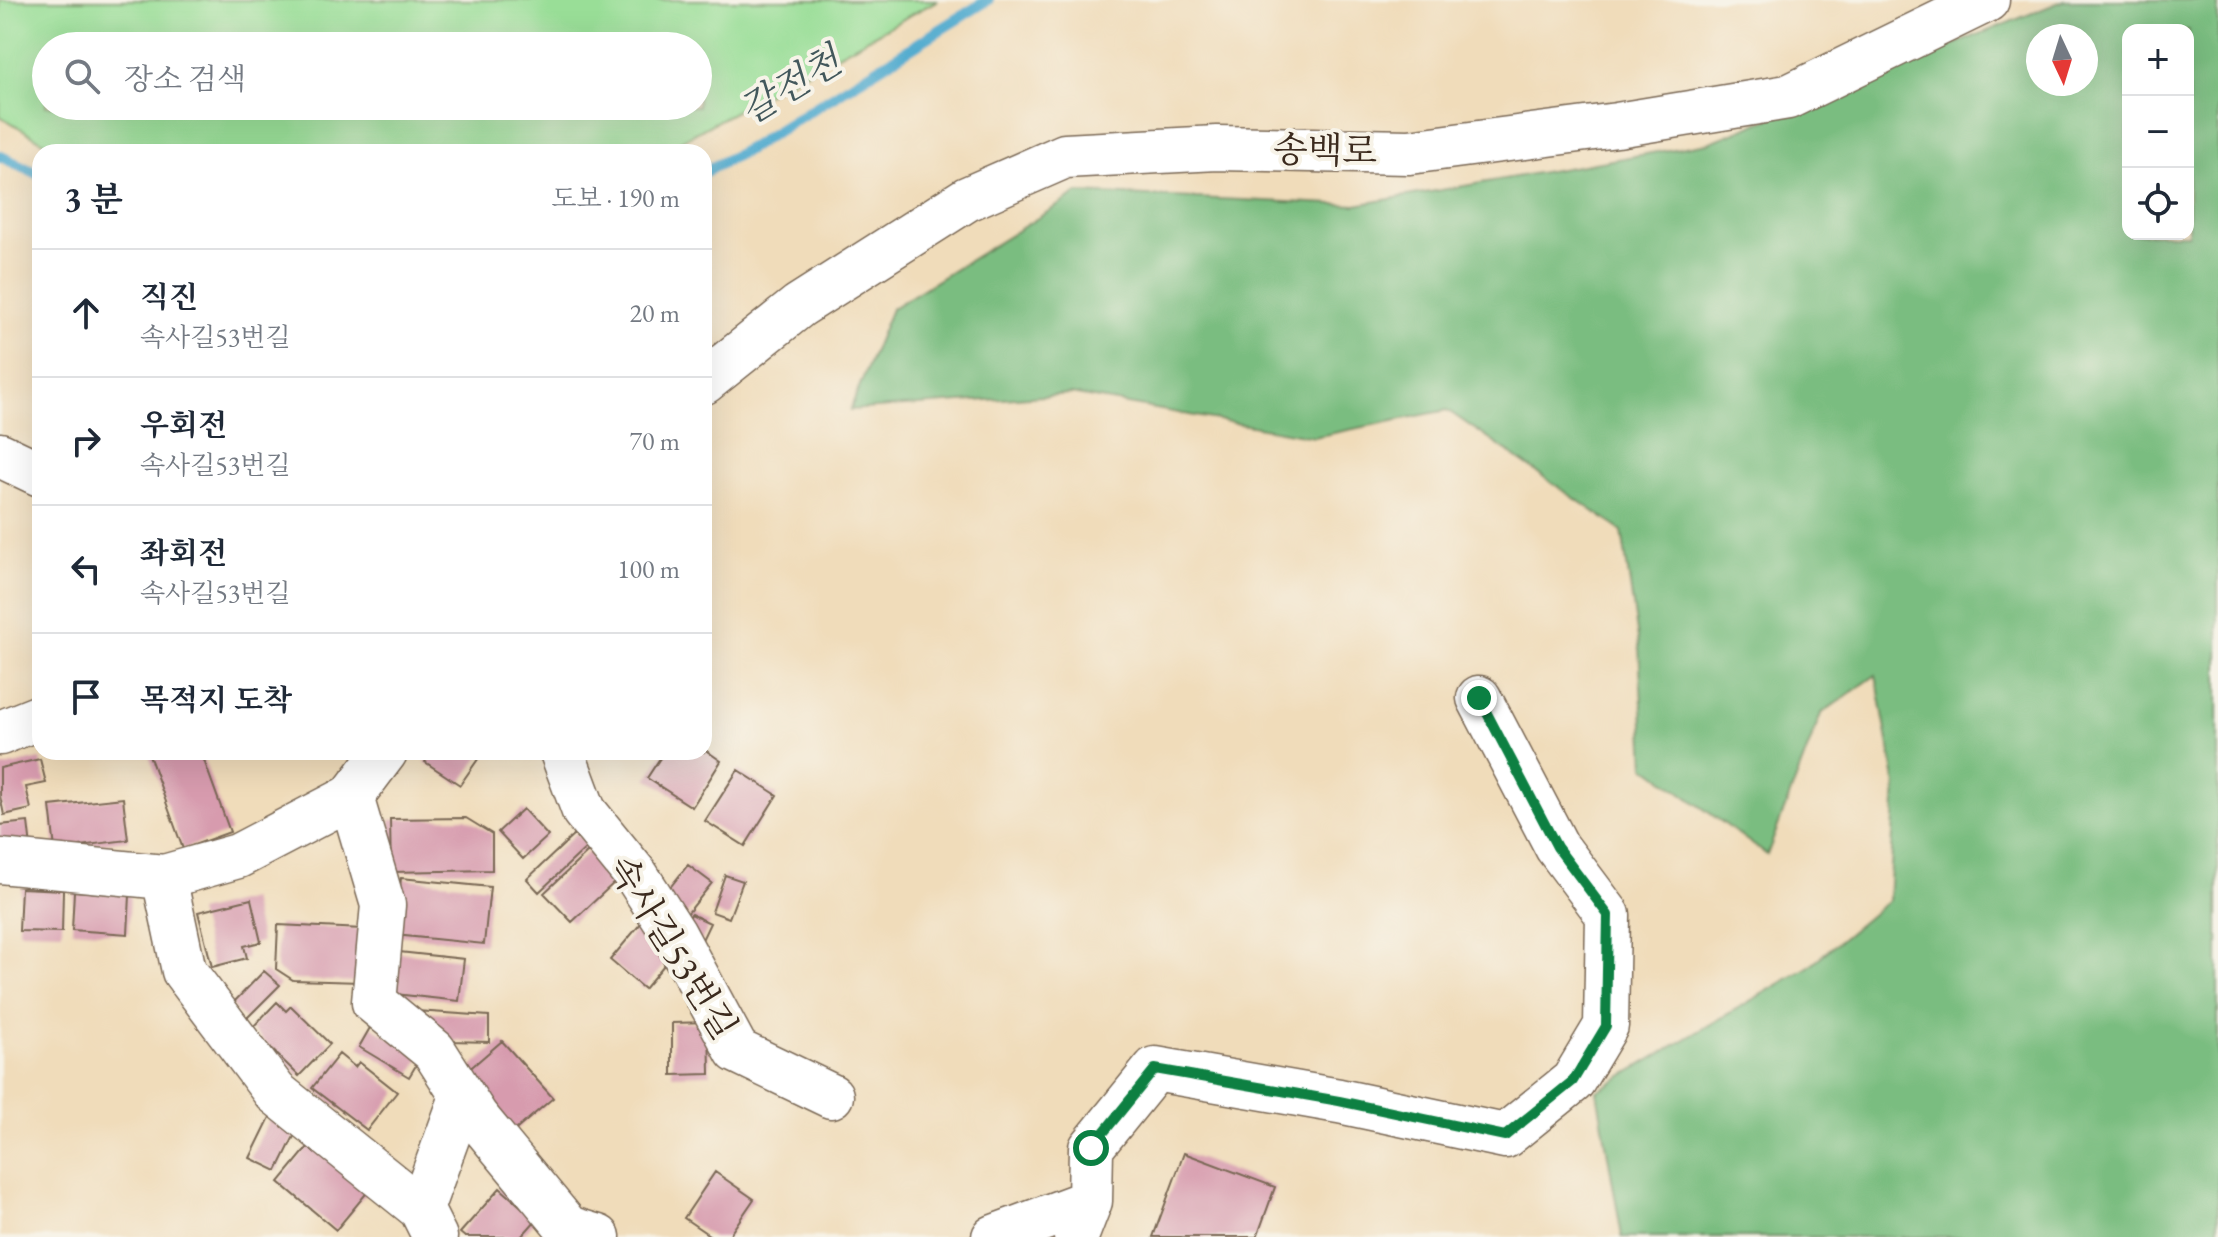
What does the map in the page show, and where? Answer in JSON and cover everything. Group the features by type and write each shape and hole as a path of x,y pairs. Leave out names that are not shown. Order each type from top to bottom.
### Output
{"street":[{"name":"송백로","path":"712,376 799,306 967,199 1065,156 1217,148 1409,152 1617,125 1788,97 1987,0"},
{"path":"0,455 32,470"},
{"path":"994,1237 1083,1219 1091,1148 1155,1069 1339,1101 1505,1136 1573,1081 1606,1026 1608,915 1557,847 1479,698"},
{"path":"0,733 32,720"},
{"path":"0,861 164,877 238,856 351,797 379,760"},
{"name":"속사길53번길","path":"565,760 584,811 636,875 674,934 737,1051 831,1096"},
{"path":"351,797 383,905 374,1002 434,1051 476,1117 568,1228 598,1237"},
{"path":"164,877 184,971 275,1092 428,1223 462,1097"}],"green space":[{"path":"0,0 938,0 676,144 47,144 0,116"},
{"path":"2065,0 2218,0 2218,1237 1622,1237 1597,1091 1808,967 1889,900 1896,785 1876,675 1821,714 1767,855 1645,766 1639,645 1622,531 1447,410 1314,437 1071,394 850,410 891,309 1078,193 1356,205 1708,143"}],"building":[{"path":"712,755 721,761 692,807 647,778 659,760 712,760"},
{"path":"40,760 46,783 26,787 31,809 4,815 0,768"},
{"path":"151,760 204,760 230,832 183,849"},
{"path":"426,760 477,760 460,785 425,762"},
{"path":"738,770 777,795 745,846 705,821"},
{"path":"123,798 128,840 55,849 50,806"},
{"path":"523,809 548,836 523,859 498,832"},
{"path":"466,818 492,834 492,870 391,872 390,819"},
{"path":"28,822 31,848 0,851 0,825"},
{"path":"576,833 588,846 539,892 527,879"},
{"path":"588,852 616,881 572,922 544,893"},
{"path":"688,865 712,883 683,919 660,900"},
{"path":"725,875 743,881 729,918 712,912"},
{"path":"401,878 490,887 484,944 395,935"},
{"path":"21,888 63,890 62,932 19,931"},
{"path":"74,891 130,895 128,934 72,930"},
{"path":"251,899 261,942 244,946 247,958 212,967 198,912"},
{"path":"691,914 710,923 701,942 682,933"},
{"path":"647,916 669,959 644,989 610,960"},
{"path":"278,925 363,929 361,982 293,980 276,969"},
{"path":"399,952 464,959 459,1001 395,994"},
{"path":"264,971 280,985 245,1020 231,1005"},
{"path":"277,1002 286,1011 291,1006 330,1044 299,1076 251,1029"},
{"path":"416,1011 489,1016 489,1042 451,1041"},
{"path":"709,1022 710,1074 672,1075 672,1023"},
{"path":"371,1026 421,1057 409,1077 359,1047"},
{"path":"502,1041 553,1098 511,1134 489,1109 494,1104 466,1072"},
{"path":"339,1054 355,1067 359,1062 397,1092 367,1130 312,1088"},
{"path":"275,1107 302,1120 277,1171 250,1158"},
{"path":"313,1141 370,1189 336,1230 279,1182"},
{"path":"1184,1153 1275,1187 1257,1237 1153,1237"},
{"path":"715,1172 754,1199 728,1237 712,1237 684,1218"},
{"path":"500,1188 536,1220 521,1237 465,1237 460,1233"}],"waterway":[{"name":"갈전천","path":"712,168 750,148 988,0"},
{"name":"갈전천","path":"0,156 32,171"}],"route":[{"path":"1091,1148 1155,1069 1339,1101 1505,1136 1573,1081 1606,1026 1608,915 1557,847 1479,698"}]}
